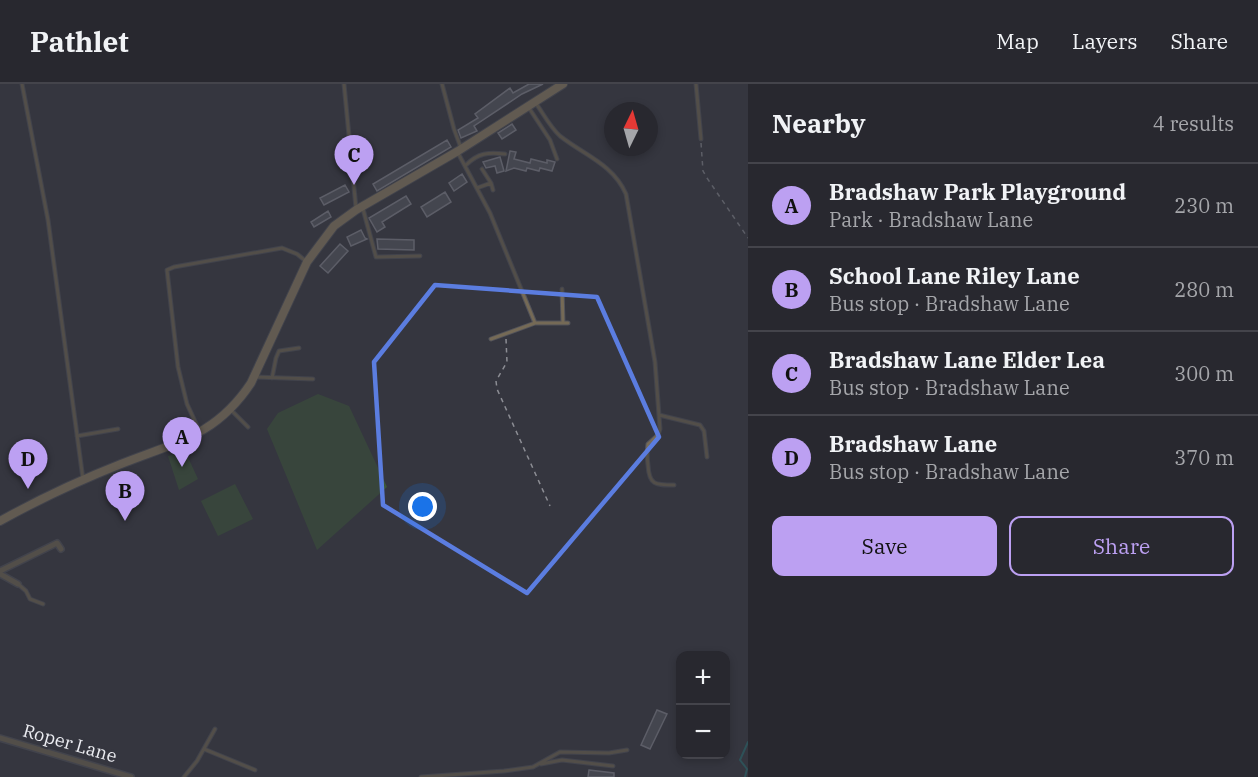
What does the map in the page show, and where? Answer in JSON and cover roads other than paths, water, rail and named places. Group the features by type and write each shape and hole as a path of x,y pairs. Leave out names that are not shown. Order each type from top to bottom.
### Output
{"street":[{"path":"0,521 83,481 212,426 241,398 254,377 307,262 334,226 359,208 459,150 563,84"},
{"path":"18,585 0,573 57,543 61,549"},
{"name":"Roper Lane","path":"0,738 131,777"}],"lane":[{"path":"22,84 48,220 83,481"},
{"path":"344,84 359,208 376,256 420,256"},
{"path":"442,84 459,150 490,213 535,323"},
{"path":"696,84 700,139"},
{"path":"532,104 557,159"},
{"path":"532,104 558,134 606,166 615,175 626,194 655,362 660,429 658,435 648,444 648,476 657,484 674,485"},
{"path":"465,165 478,155 487,152 505,154"},
{"path":"482,169 493,190"},
{"path":"477,188 491,183"},
{"path":"200,432 188,404 178,367 167,270 282,248 297,254 307,262"},
{"path":"491,339 535,323 566,323 562,289"},
{"path":"272,378 279,351 299,348"},
{"path":"254,377 313,379"},
{"path":"231,409 248,427"},
{"path":"658,414 700,425 704,431 707,457"},
{"path":"77,436 118,429"},
{"path":"18,585 26,591 30,599 43,604"},
{"path":"184,777 216,729"},
{"path":"204,748 255,770"},
{"path":"537,764 560,752 609,753 627,750"},
{"path":"421,777 504,771 562,760 613,766"}],"waterway":[{"path":"745,777 747,769 740,760 748,742"}],"place":[{"name":"Bradshaw Lane Elder Lea","path":"354,185"},
{"name":"Bradshaw Park Playground","path":"182,467"},
{"name":"Bradshaw Lane","path":"28,489"},
{"name":"School Lane Riley Lane","path":"125,521"}]}
